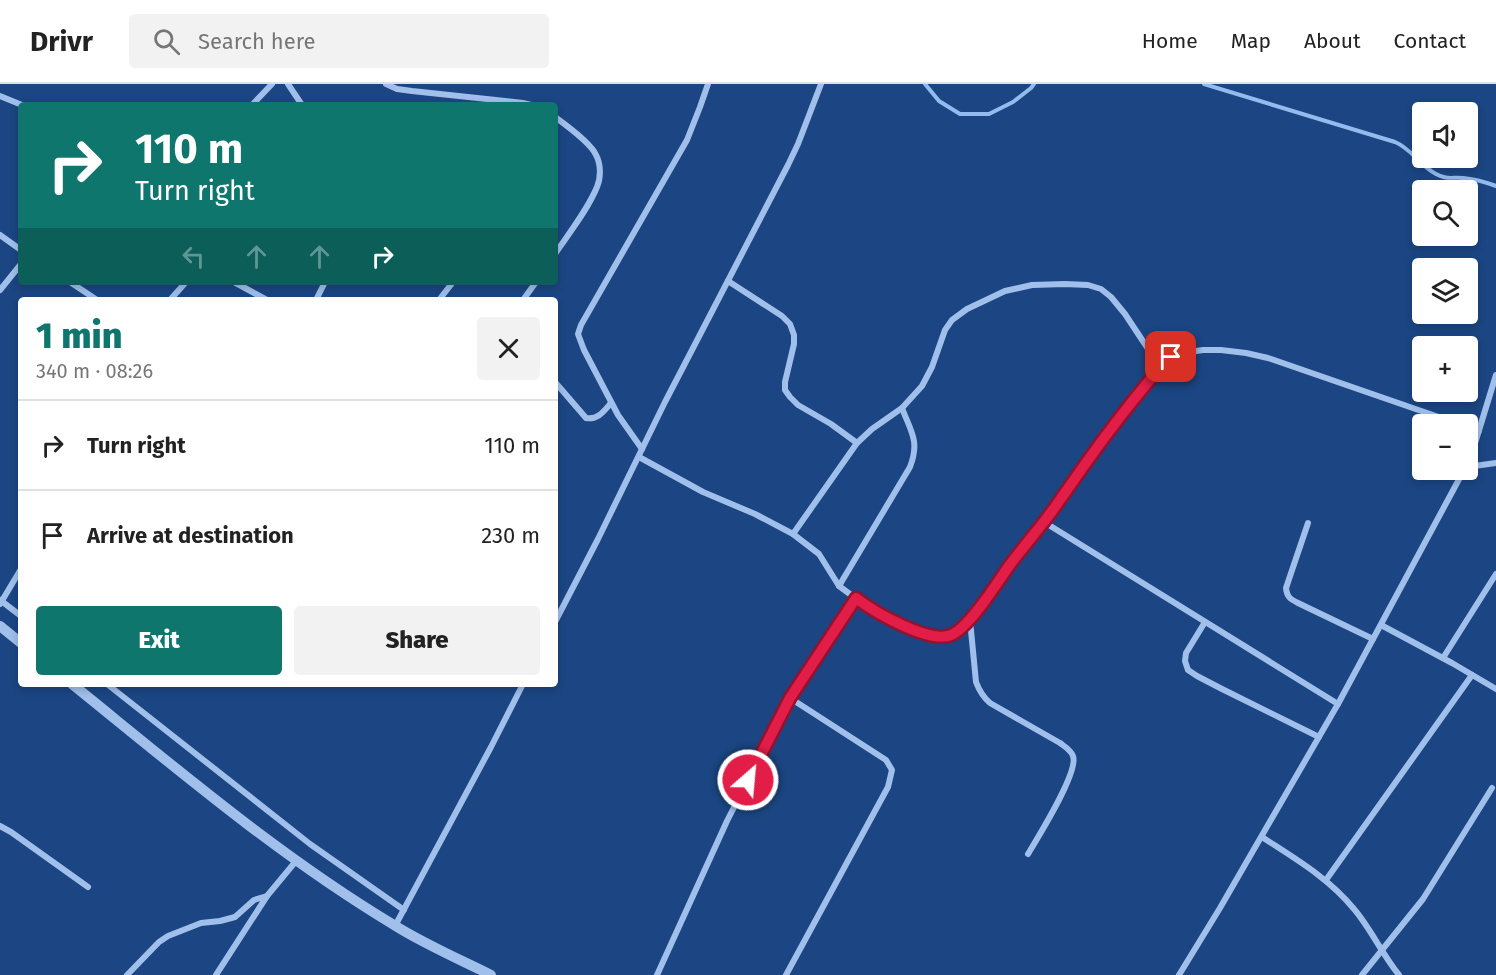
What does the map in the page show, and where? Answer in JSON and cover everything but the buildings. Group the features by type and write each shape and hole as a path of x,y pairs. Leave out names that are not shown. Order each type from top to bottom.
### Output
{"street":[{"path":"255,102 272,84"},
{"path":"288,84 300,102"},
{"path":"386,84 412,91 514,102"},
{"path":"642,449 611,403 578,334 687,140 708,84"},
{"path":"558,609 598,539 798,144 821,84"},
{"path":"0,96 18,103"},
{"path":"558,121 590,147 596,155 599,176 598,185 589,203 558,250"},
{"path":"0,235 18,248"},
{"path":"0,290 18,268"},
{"path":"728,281 782,316 790,324 794,344 785,382 785,390 790,397 798,405 831,424 857,443"},
{"path":"793,534 857,443 872,429 902,408 921,386 932,367 945,330 952,320 967,309 1005,291 1032,285 1065,284 1088,285 1101,289 1125,314 1160,367"},
{"path":"75,285 93,297"},
{"path":"173,297 183,285"},
{"path":"240,285 262,297"},
{"path":"639,457 703,492 755,514 793,534 819,554 839,586 866,606 911,629 944,637 959,631 970,620 1020,550 1044,522 1106,434 1160,367 1171,357 1203,350 1246,353 1268,358 1430,414"},
{"path":"1479,431 1496,375"},
{"path":"558,385 586,418 596,418 611,403"},
{"path":"839,586 913,459 916,450 915,442 902,408"},
{"path":"1478,466 1496,463"},
{"path":"1179,975 1338,704 1459,480"},
{"path":"1044,522 1338,704"},
{"path":"1308,523 1286,588 1289,598 1373,639"},
{"path":"1443,658 1496,573"},
{"path":"18,574 1,602 18,614"},
{"path":"657,975 727,821 790,698 856,598"},
{"path":"970,620 976,682 985,698 1060,743 1074,757 1068,783 1028,854"},
{"path":"1205,622 1186,653 1185,661 1188,670 1319,737"},
{"path":"0,626 18,641"},
{"path":"1381,626 1496,689"},
{"path":"1326,880 1472,675"},
{"path":"76,687 226,808 296,861 395,926 491,975"},
{"path":"111,687 310,844 404,910"},
{"path":"395,926 521,687"},
{"path":"786,975 888,787 892,770 886,760 790,698"},
{"path":"1362,975 1423,899 1492,788"},
{"path":"0,826 88,887"},
{"path":"1262,837 1326,880 1354,909 1399,975"},
{"path":"216,975 267,896 296,861"},
{"path":"127,975 159,942 168,936 201,923 235,917 254,900 267,896"}],"waterway":[{"path":"925,84 939,101 960,114 989,114 1013,102 1034,84"},
{"path":"1204,84 1395,142 1440,176 1472,179 1496,186"}],"route":[{"path":"748,780 790,698 856,598 890,620 929,635 944,637 959,631 970,620 1020,550 1044,522 1106,434 1160,367 1171,357"}]}
